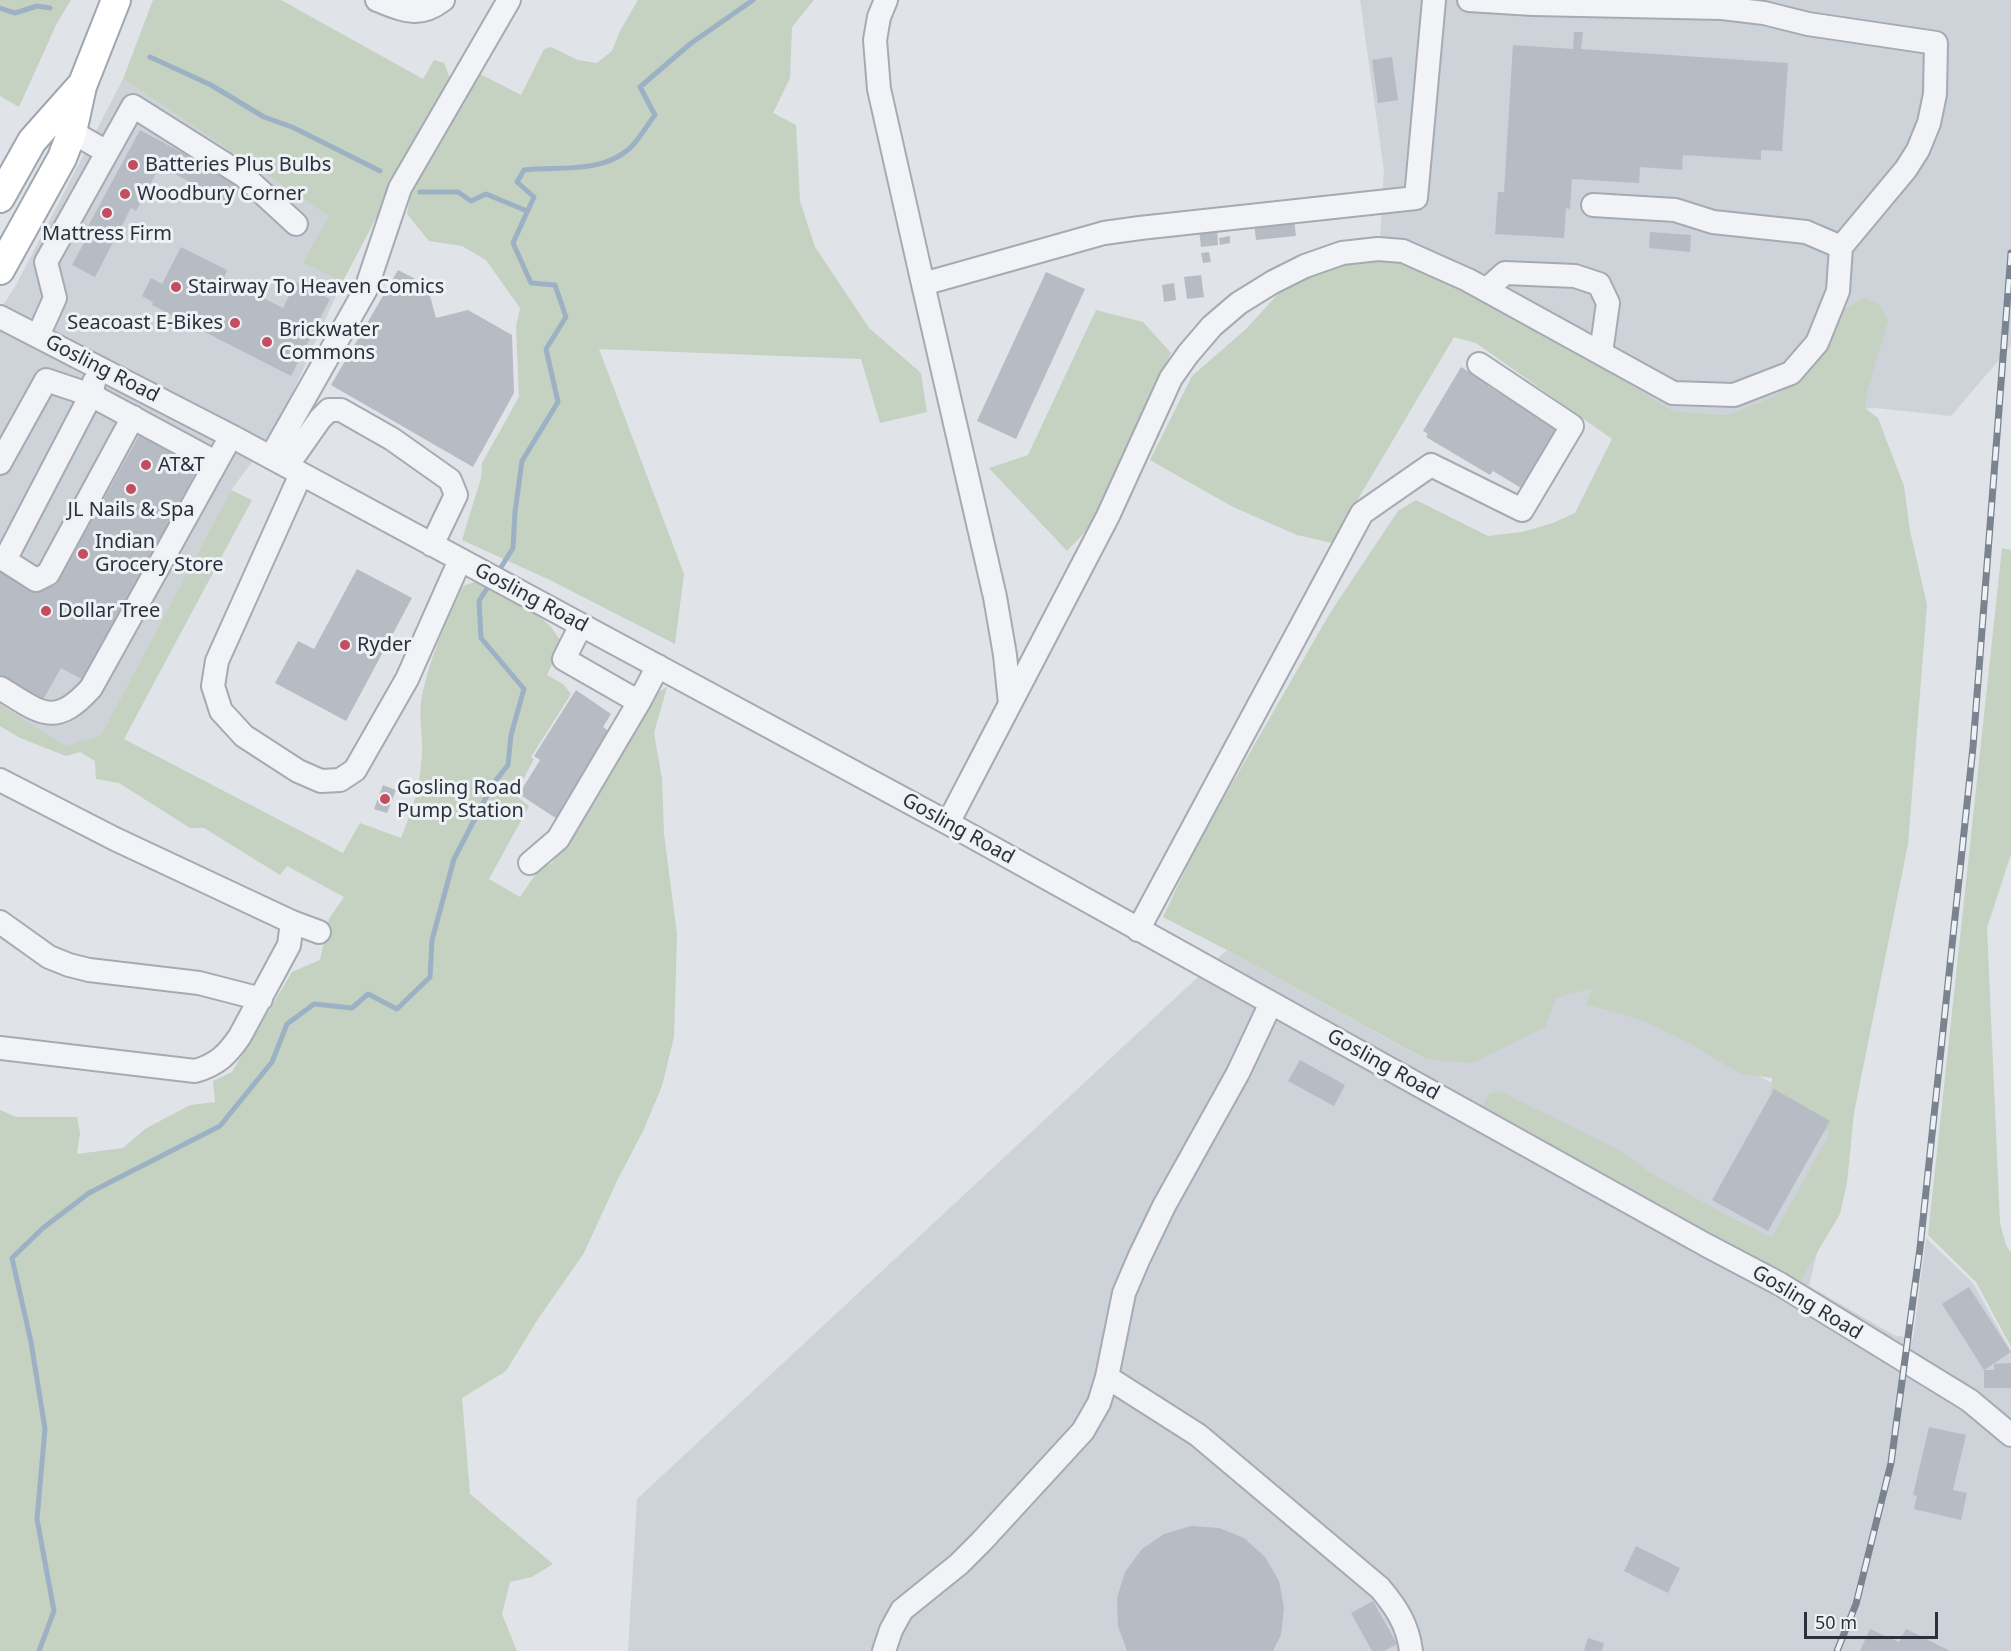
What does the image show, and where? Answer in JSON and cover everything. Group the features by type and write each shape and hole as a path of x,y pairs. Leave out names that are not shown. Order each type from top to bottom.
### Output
{"main road":[{"path":"0,270 62,158 72,132 82,86 116,0"},
{"path":"0,198 32,141 82,86"}],"street":[{"path":"377,0 414,12 426,10 444,0"},
{"path":"460,560 407,680 354,770 340,780 321,780 298,771 244,736 221,711 213,686 217,661 286,466 366,289 400,188 509,0"},
{"path":"886,0 879,17 875,40 879,89 995,597 1005,655 1010,704"},
{"path":"923,284 1104,233 1416,198 1434,0"},
{"path":"948,823 1108,516 1171,378 1212,326 1239,303 1273,282 1342,253 1378,249 1403,251 1486,290 1673,393 1734,395 1791,373 1817,343 1838,291 1841,247 1906,170 1918,150 1929,123 1935,94 1936,43 1808,24 1764,13 1722,8 1533,4 1469,0"},
{"path":"38,336 56,298 46,262 133,106 244,176 296,224"},
{"path":"72,132 107,152"},
{"path":"1593,205 1675,210 1713,222 1806,232 1841,247"},
{"path":"1486,290 1505,273 1575,276 1599,284 1608,303 1600,353"},
{"name":"Gosling Road","path":"0,317 231,435 948,823 1780,1284 1969,1400 2011,1435"},
{"path":"1138,930 1362,513 1431,465 1522,510 1572,426 1479,364"},
{"path":"98,366 91,395 2,559 36,579 48,574 133,417"},
{"path":"1,459 46,380 91,395 216,462"},
{"path":"286,466 320,419 329,410 341,410 392,439 450,480 456,495 432,545"},
{"path":"0,688 38,711 54,714 68,710 81,699 91,688 231,435"},
{"path":"581,625 564,659 639,702"},
{"path":"530,863 558,839 658,666"},
{"path":"0,780 115,839 292,922 319,932"},
{"path":"0,922 49,957 69,965 89,970 199,983 261,999"},
{"path":"0,1048 195,1071 220,1061 231,1050 289,945 292,922"},
{"path":"884,1651 891,1630 902,1610 974,1549 1083,1431 1099,1403 1107,1377 1124,1293 1139,1258 1164,1206 1238,1072 1271,1003"},
{"path":"1107,1377 1198,1435 1380,1588 1396,1608 1409,1635 1411,1651"}],"shaded area":[{"path":"1360,0 2011,0 2011,346 1951,416 1876,408 1727,415 1674,411 1556,339 1379,258 1384,171"},
{"path":"123,79 330,216 346,273 276,430 231,490 101,735 65,747 0,704 0,310 16,285"},
{"path":"1227,950 1424,1059 1547,962 1848,1124 1809,1286 1894,1335 1913,1339 1926,1238 1973,1283 2011,1351 2011,1651 628,1651 637,1499"}],"green space":[{"path":"0,0 71,0 57,23 19,107 0,96"},
{"path":"153,0 281,0 423,79 434,60 444,63 450,78 343,281 303,263 329,216 123,79"},
{"path":"638,0 814,0 792,27 790,78 773,113 796,125 800,201 815,247 869,328 921,373 927,412 880,423 861,359 599,349 684,574 675,644 550,580 462,540 481,478 482,463 519,397 516,327 520,308 486,260 462,246 429,241 407,214 412,188 478,73 521,95 544,49 551,47 578,60 597,63 612,51 620,31"},
{"path":"1379,258 1417,263 1556,339 1674,411 1727,415 1771,398 1799,379 1831,344 1844,309 1865,298 1880,305 1888,321 1867,392 1865,408 1878,418 1904,486 1910,531 1927,605 1908,844 1854,1113 1847,1183 1840,1214 1800,1281 1482,1107 1488,1095 1499,1091 1620,1150 1649,1172 1772,1238 1830,1133 1771,1093 1772,1078 1741,1074 1682,1039 1642,1020 1586,1004 1592,988 1556,998 1545,1027 1472,1063 1425,1059 1163,917 1198,843 1330,613 1398,511 1416,500 1488,536 1522,532 1553,523 1575,513 1612,439 1476,343 1454,337 1332,543 1297,535 1233,507 1150,460 1192,376 1246,329 1288,283 1337,266"},
{"path":"1096,310 1143,322 1171,353 1098,518 1067,551 989,468 1028,455"},
{"path":"231,490 252,500 124,739 343,853 360,823 401,838 420,777 421,703 424,688 438,643 463,586 474,582 484,583 540,617 551,627 562,643 547,675 563,684 571,694 531,757 534,759 515,795 529,806 489,879 520,897 539,869 552,863 658,692 667,687 654,733 662,779 664,834 677,934 674,1037 662,1086 643,1131 584,1253 538,1319 506,1371 462,1398 470,1494 553,1564 532,1577 510,1582 502,1614 517,1651 0,1651 0,1110 16,1117 77,1117 80,1133 77,1154 123,1148 145,1129 190,1105 215,1102 213,1081 232,1072 292,972 320,960 329,919 344,897 287,866 280,875 204,828 190,828 119,783 96,779 95,761 80,752 66,756 20,738 0,726 0,704 65,746 101,735"},
{"path":"2002,548 2011,550 2011,854 1987,928 2000,1223 2006,1245 2011,1253 2011,1347 1976,1282 1928,1235"}],"building":[{"path":"1574,32 1583,32 1581,49 1788,63 1782,151 1761,150 1761,160 1683,155 1682,170 1640,167 1639,183 1572,179 1570,209 1566,208 1564,238 1495,234 1498,192 1504,192 1513,45 1573,49"},
{"path":"1392,57 1398,100 1378,103 1372,60"},
{"name":"Woodbury Corner","path":"140,130 242,185 231,204 160,166 136,211 131,208 95,277 72,265 91,230 87,228"},
{"path":"1294,219 1296,236 1256,240 1254,223"},
{"path":"1217,228 1218,245 1201,247 1199,230"},
{"path":"1650,232 1691,235 1690,252 1649,248"},
{"path":"1230,236 1230,243 1220,245 1219,238"},
{"name":"Brickwater Commons","path":"181,247 227,270 224,278 283,308 296,282 330,299 291,376 152,305 153,302 142,296 151,278 162,284"},
{"path":"1209,252 1211,262 1203,263 1201,253"},
{"path":"398,270 427,285 436,318 468,310 512,335 514,393 473,467 331,385"},
{"path":"1046,272 1085,289 1016,439 977,421"},
{"path":"1201,275 1204,297 1187,299 1184,277"},
{"path":"1174,283 1176,300 1164,302 1162,285"},
{"path":"1461,367 1489,384 1488,386 1557,427 1521,488 1493,471 1490,475 1426,437 1428,434 1423,431"},
{"path":"140,434 199,466 85,681 61,668 41,703 0,678 0,571 34,592 56,585"},
{"path":"357,569 412,598 346,721 275,683 298,641 314,649"},
{"path":"576,690 611,714 603,727 612,734 557,819 519,794 540,760 534,756"},
{"name":"Gosling Road Pump Station","path":"383,785 396,790 387,813 374,809"},
{"path":"1300,1060 1345,1085 1334,1106 1288,1081"},
{"path":"1774,1089 1830,1121 1768,1231 1712,1200"},
{"path":"1969,1287 2011,1352 1984,1370 1942,1304"},
{"path":"2011,1363 2011,1388 1984,1388 1984,1370 1994,1370 1994,1364"},
{"path":"1929,1427 1966,1435 1953,1490 1967,1493 1961,1520 1914,1509 1917,1496 1913,1495"},
{"path":"1191,1526 1219,1528 1244,1538 1265,1557 1279,1581 1284,1608 1281,1635 1273,1651 1127,1651 1118,1626 1117,1598 1125,1572 1142,1549 1164,1534"},
{"path":"1636,1546 1680,1568 1668,1593 1624,1571"},
{"path":"1373,1601 1397,1644 1384,1651 1372,1651 1351,1613"},
{"path":"1870,1629 1899,1642 1906,1629 1950,1651 1860,1651"},
{"path":"1588,1638 1604,1643 1602,1651 1584,1651"}],"waterway":[{"path":"498,572 513,548 522,461 558,402 546,349 566,317 555,285 531,283 513,243 534,197 517,182 524,170 592,166 618,157 629,149 655,115 640,87 690,44 753,0"},
{"path":"0,8 15,13 37,6 50,8"},
{"path":"150,57 211,85 264,117 292,127 380,171"},
{"path":"420,192 458,192 471,201 486,194 527,211"},
{"path":"39,1651 54,1611 37,1519 45,1429 31,1342 12,1258 43,1228 89,1193 220,1126 272,1062 287,1024 314,1004 352,1008 368,994 397,1009 430,977 432,940 454,859 493,784 508,765 511,735 524,689 481,638 479,601 491,582"}],"railway":[{"path":"1837,1651 1856,1604 1891,1463 1920,1248 1973,747 2011,253"}],"place":[{"name":"Batteries Plus Bulbs","path":"133,165"},
{"name":"Woodbury Corner","path":"125,194"},
{"name":"Mattress Firm","path":"107,213"},
{"name":"Stairway To Heaven Comics","path":"176,287"},
{"name":"Seacoast E-Bikes","path":"235,323"},
{"name":"Brickwater Commons","path":"267,342"},
{"name":"AT&T","path":"146,465"},
{"name":"JL Nails & Spa","path":"131,489"},
{"name":"Indian Grocery Store","path":"83,554"},
{"name":"Dollar Tree","path":"46,611"},
{"name":"Ryder","path":"345,645"},
{"name":"Gosling Road Pump Station","path":"385,799"}]}
